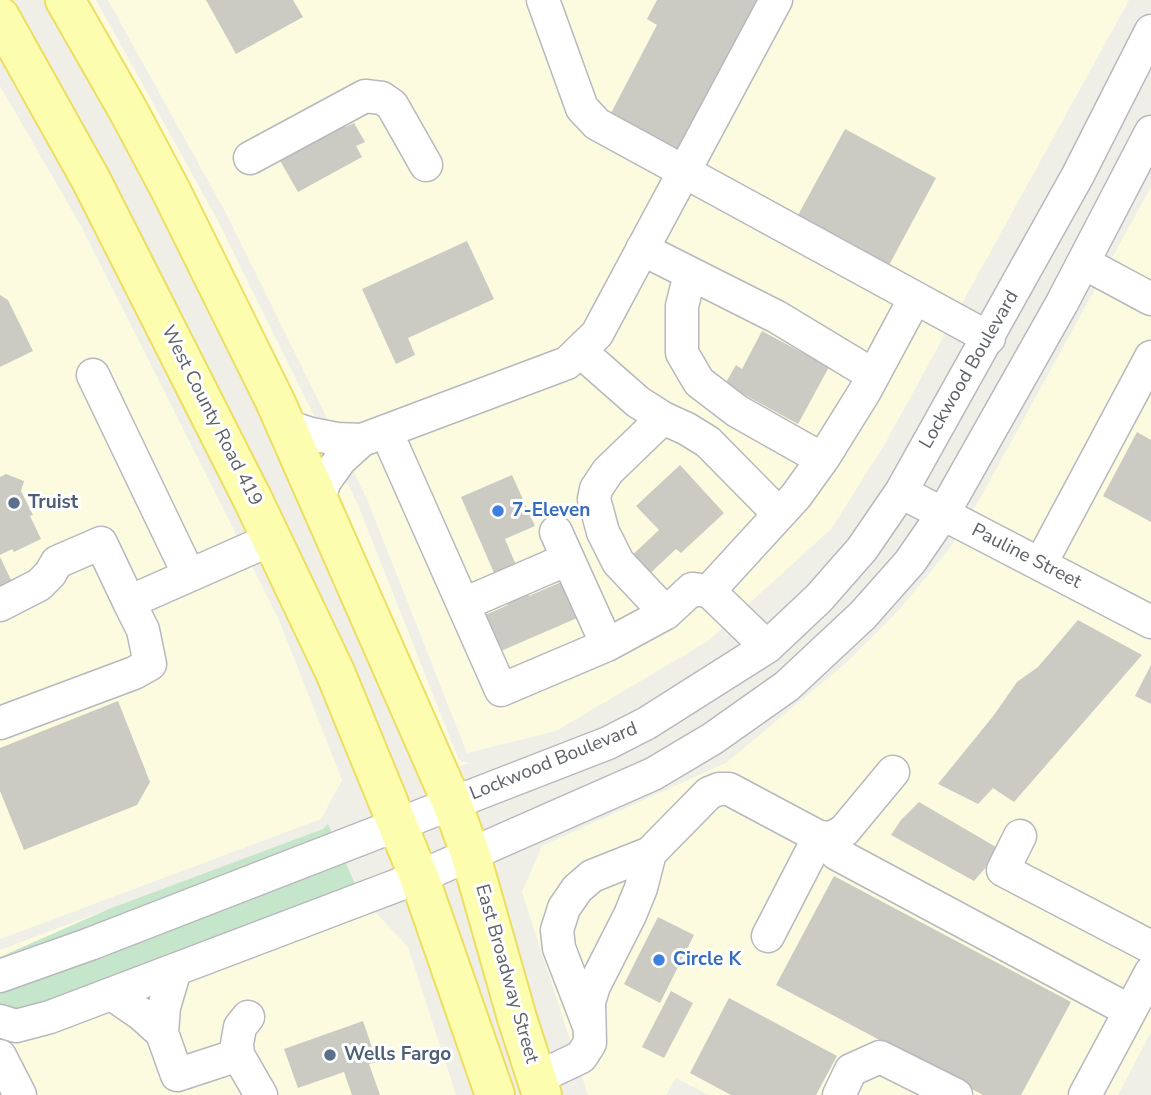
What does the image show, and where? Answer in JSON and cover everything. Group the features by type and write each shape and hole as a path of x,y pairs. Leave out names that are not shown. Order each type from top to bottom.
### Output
{"main road":[{"path":"65,0 171,191 286,425 452,803"},
{"name":"West County Road 419","path":"0,17 91,180 272,539 335,672 419,877"},
{"name":"East Broadway Street","path":"452,803 471,853 539,1086"},
{"path":"419,877 495,1095"}],"street":[{"path":"543,0 582,108 597,124 989,338"},
{"path":"286,425 314,435 337,439 374,435 567,363 597,334 776,0"},
{"name":"Lockwood Boulevard","path":"0,976 90,944 608,743 648,723 767,647 828,588 862,548 901,492 1078,175 1151,31"},
{"path":"250,158 365,96 382,98 392,105 426,165"},
{"path":"0,1021 16,1026 50,1017 419,877 653,774 787,686 863,615 910,562 943,514 1084,263 1151,132"},
{"path":"642,249 776,317 873,375"},
{"path":"1084,263 1151,299"},
{"path":"690,274 682,306 682,353 699,382 737,411 822,459"},
{"path":"709,591 779,514 822,459 873,375 915,298"},
{"path":"580,351 638,402 708,442 779,514"},
{"path":"1041,564 1151,357"},
{"path":"93,375 189,575"},
{"path":"663,418 600,480 594,499 603,532 618,562 666,613"},
{"path":"319,498 340,460 374,435"},
{"path":"374,435 464,604 501,690 607,645 666,613 692,589 709,591 767,647"},
{"name":"Pauline Street","path":"901,492 1151,622"},
{"path":"129,602 272,539"},
{"path":"0,605 39,585 57,562 101,542 142,630 150,664 134,673 0,723"},
{"path":"464,604 562,545 607,645"},
{"path":"689,752 704,774 709,793"},
{"path":"819,837 831,838 844,831 893,772"},
{"path":"539,1086 581,1057 590,1043 586,1010 559,948 556,930 564,908 577,889 592,876 650,853 709,793 719,789 729,789 819,837 837,854 1130,1011"},
{"path":"1020,836 1003,870 1151,947"},
{"path":"768,936 819,837"},
{"path":"586,1010 594,986 630,915 641,888 650,853"},
{"path":"175,970 164,1007 162,1033 181,1085 238,1055"},
{"path":"1085,1095 1151,972"},
{"path":"112,994 162,1033"},
{"path":"248,1017 240,1027 238,1055 261,1095"},
{"path":"0,1056 20,1095"},
{"path":"839,1095 851,1070 880,1057 956,1095"}],"shaded area":[{"path":"79,0 96,0 218,221 358,505 458,758 469,763 451,769"},
{"path":"108,0 1129,0 883,447 831,529 708,641 556,731 467,753 367,499 227,215"},
{"path":"0,86 81,226 278,618 342,780 321,819 0,939"},
{"path":"1151,187 1151,1032 1118,1095 709,1095 676,1078 666,1095 588,1095 522,892 542,846 726,763 846,663 900,609 950,548 982,495"},
{"path":"109,909 0,957 0,950"},
{"path":"375,912 408,947 456,1095 0,1095 0,1048"}],"green space":[{"path":"328,824 334,837 0,963 0,957 109,909 323,829"},
{"path":"344,859 357,888 18,1014 0,1008 0,989"}],"building":[{"path":"206,0 293,0 303,17 236,54"},
{"path":"657,0 757,0 678,149 611,113 657,25 647,19"},
{"path":"343,121 346,127 354,123 365,142 356,146 362,157 298,192 278,157"},
{"path":"845,129 936,178 888,267 797,217"},
{"path":"467,241 494,299 408,338 415,355 396,364 362,289"},
{"path":"0,295 8,300 33,351 0,367"},
{"path":"762,331 829,367 798,424 725,384 736,365 742,369"},
{"path":"1137,432 1151,440 1151,522 1103,496"},
{"path":"680,465 724,513 681,553 676,549 643,580 626,561 659,530 636,506"},
{"name":"Truist","path":"6,474 24,481 21,491 41,539 14,552 12,549 0,555 0,477"},
{"path":"512,475 535,526 505,539 529,596 568,579 584,615 501,651 485,615 508,605 461,497"},
{"name":"Truist","path":"0,557 15,588 0,596"},
{"path":"1078,620 1142,655 1014,802 993,788 978,804 938,784 1017,682 1038,667"},
{"path":"1151,665 1151,704 1135,696"},
{"path":"118,701 150,782 137,805 24,850 0,791 0,748"},
{"path":"919,802 1001,850 974,881 891,835"},
{"path":"834,876 1071,1002 1021,1095 983,1095 776,985"},
{"name":"Circle K","path":"658,917 694,935 660,1003 624,984"},
{"path":"671,991 693,1003 664,1058 642,1047"},
{"path":"729,998 837,1056 816,1095 731,1095 690,1073"},
{"name":"Wells Fargo","path":"363,1021 377,1062 369,1064 380,1095 352,1095 344,1072 298,1088 284,1049"}],"place":[{"name":"Truist","path":"14,503"},
{"name":"7-Eleven","path":"498,511"},
{"name":"Circle K","path":"659,960"},
{"name":"Wells Fargo","path":"330,1055"}]}
